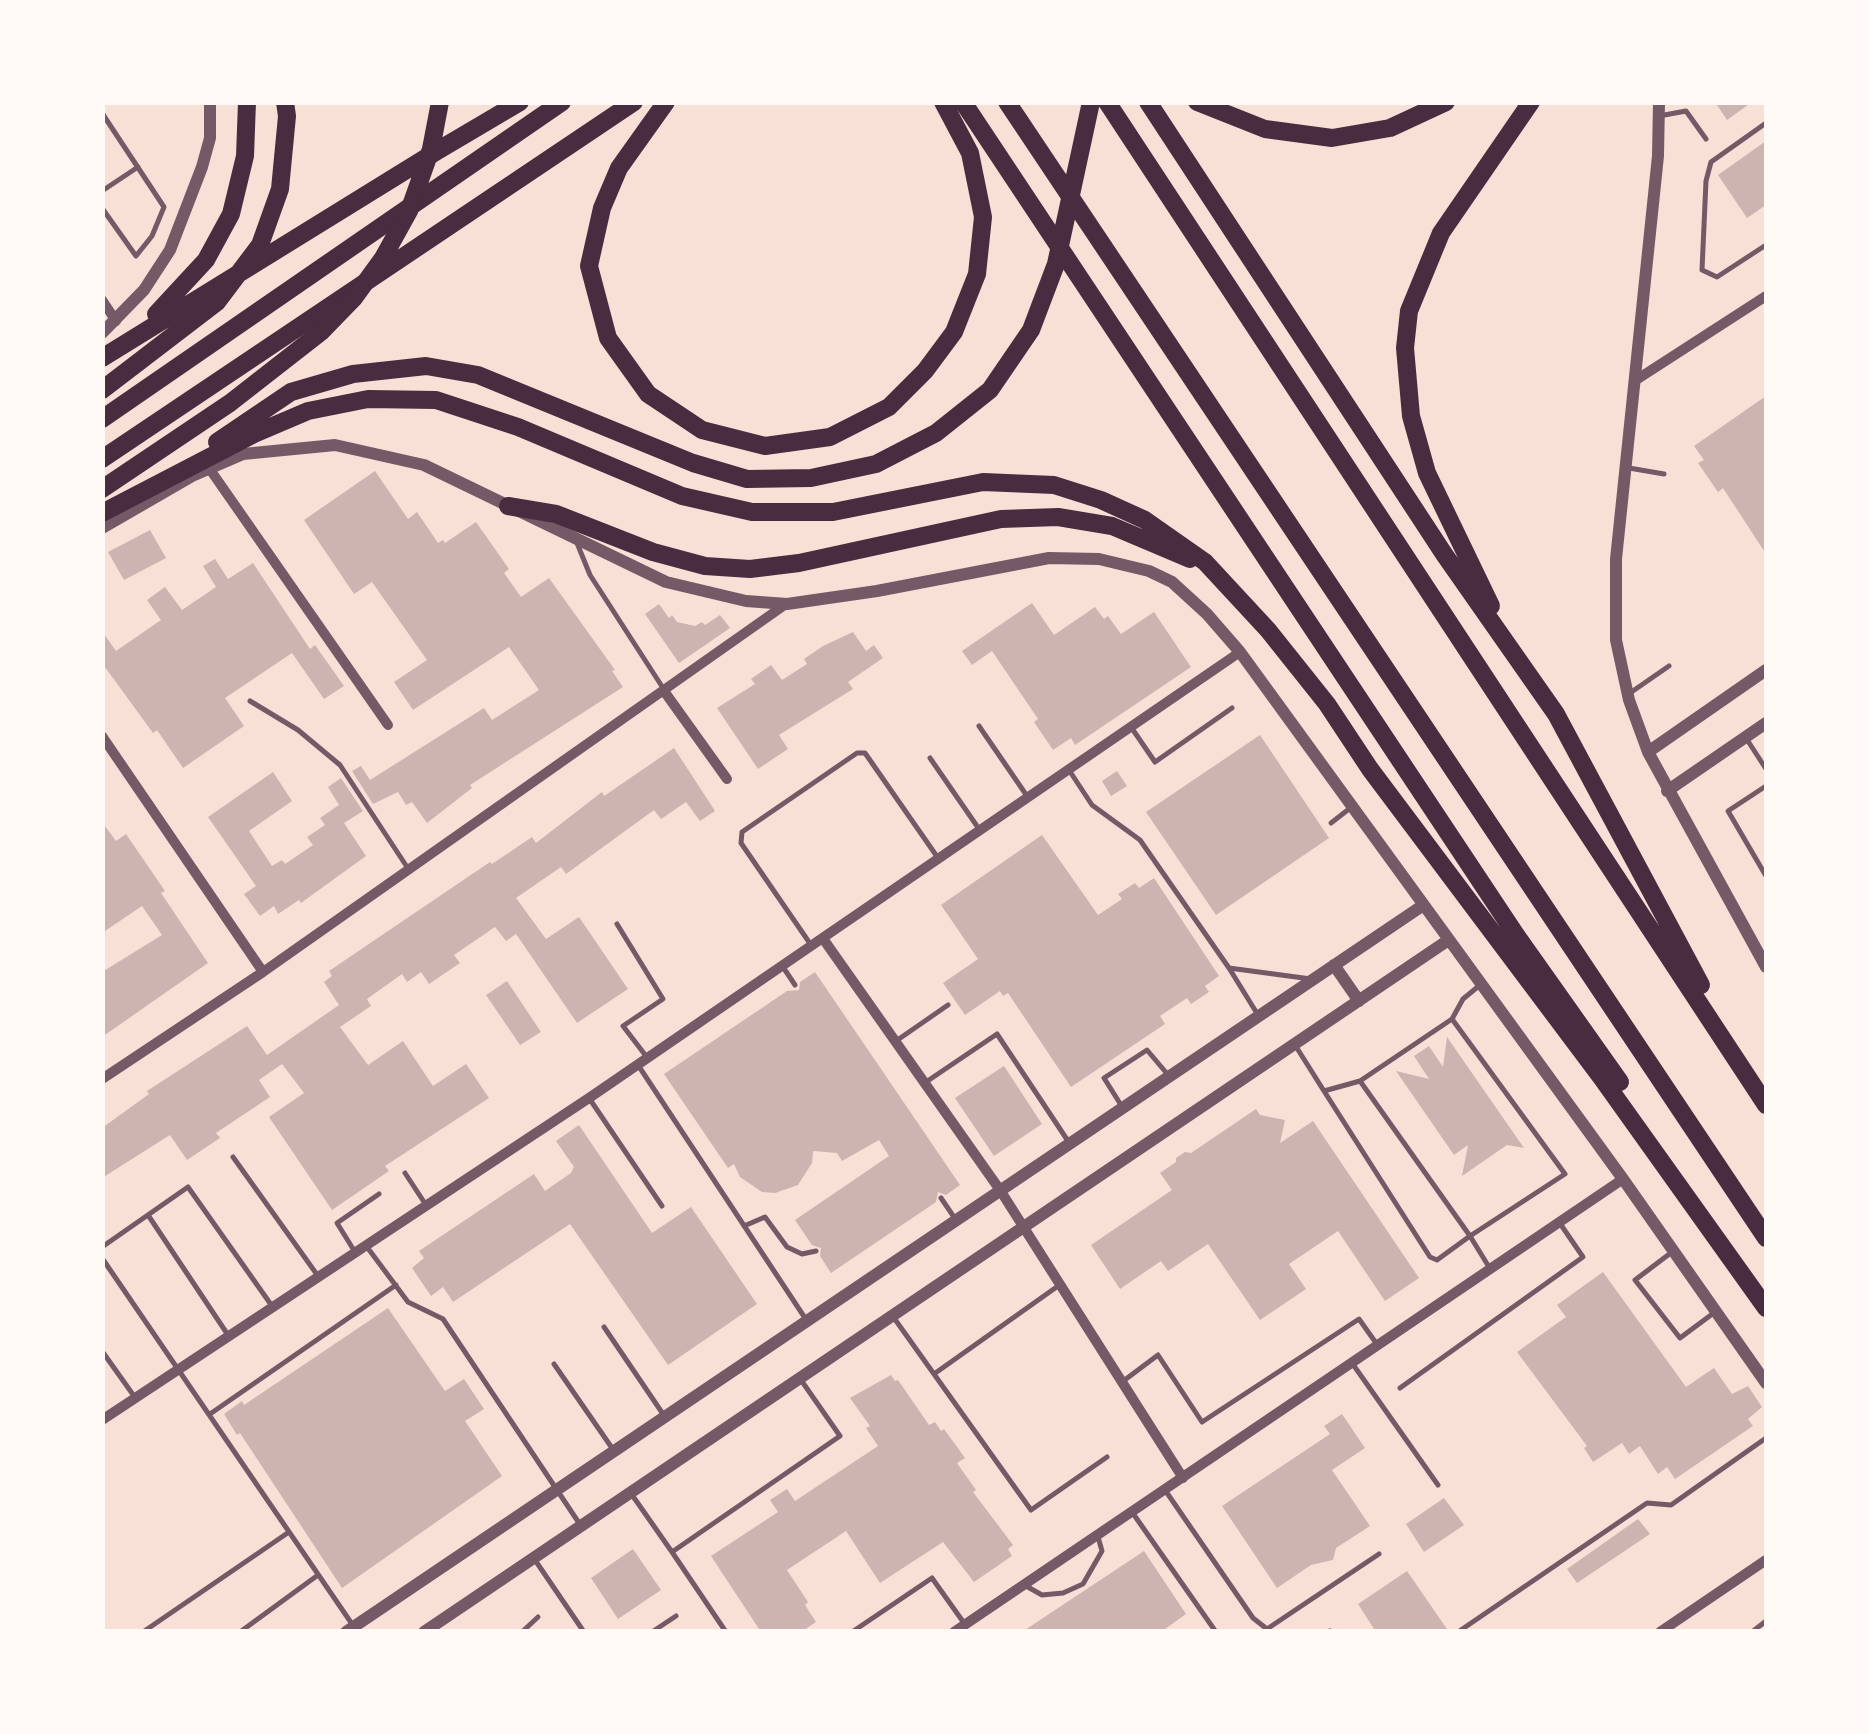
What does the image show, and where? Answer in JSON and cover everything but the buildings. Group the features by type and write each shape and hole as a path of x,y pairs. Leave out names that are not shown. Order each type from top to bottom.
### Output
{"highway":[{"path":"124,343 169,302 206,260 231,214 246,156 247,102"},
{"path":"102,390 217,302 260,244 280,189 285,102"},
{"path":"102,489 230,403 321,332 354,298 409,212 430,150 440,102"},
{"path":"102,358 520,102"},
{"path":"102,419 562,102"},
{"path":"102,459 634,102"},
{"path":"666,102 620,168 602,208 589,266 608,338 648,394 702,430 765,446 830,437 890,407 954,332 977,274 983,217 970,153 943,102"},
{"path":"963,102 1516,935 1766,1290"},
{"path":"1007,102 1766,1238"},
{"path":"102,516 290,392 352,374 426,366 478,375 693,463 747,480 812,478 876,464 936,433 990,390 1031,330 1056,264 1091,102"},
{"path":"1107,102 1766,1104"},
{"path":"1148,102 1432,537 1556,714 1755,1087"},
{"path":"1197,102 1265,129 1332,138 1390,128 1446,102"},
{"path":"1513,651 1427,472 1411,416 1405,348 1410,312 1440,233 1531,102"},
{"path":"102,516 272,426 308,411 368,399 436,400 518,427 682,496 752,512 833,512 983,482 1054,485 1102,500 1144,520 1205,562 1268,630 1602,1077 1766,1308"},
{"path":"508,506 556,514 654,552 705,566 750,569 798,563 1002,520 1058,517 1112,526 1181,557 1205,562"}],"street":[{"path":"102,333 144,290 170,250 210,138 210,102"},
{"path":"1659,109 1658,156 1616,559 1616,640 1628,694 1648,752 1766,967"},
{"path":"1636,380 1766,296"},
{"path":"102,300 116,320"},
{"path":"102,528 209,468 243,454 335,445 424,465 666,582 746,601 787,604 1049,558 1099,559 1150,571 1172,582 1240,652 1623,1179 1766,1383"},
{"path":"209,468 388,725"},
{"path":"102,1079 263,972 787,604"},
{"path":"102,1420 320,1279 824,940 1240,652"},
{"path":"1648,752 1766,670"},
{"path":"664,691 727,779"},
{"path":"1667,791 1766,723"},
{"path":"102,736 263,972"},
{"path":"350,1629 1422,906"},
{"path":"824,940 1024,1226 1182,1478"},
{"path":"434,1629 581,1525 1447,941"},
{"path":"1334,965 1359,1001"},
{"path":"954,1632 1623,1179"},
{"path":"1660,1632 1766,1560"}],"lane":[{"path":"1659,109 1686,112 1706,140"},
{"path":"102,114 164,208 152,236 136,256 102,208"},
{"path":"1766,123 1711,162 1706,181 1702,270 1717,277 1766,245"},
{"path":"102,192 138,167"},
{"path":"1626,467 1664,474"},
{"path":"574,536 590,575 664,691"},
{"path":"1628,694 1669,666"},
{"path":"250,700 298,730 340,765 408,870"},
{"path":"1132,727 1155,762 1232,708"},
{"path":"979,726 1029,798"},
{"path":"1746,738 1766,769"},
{"path":"812,947 742,843 742,832 857,754 865,753 939,860"},
{"path":"930,758 981,831"},
{"path":"1069,770 1092,805 1140,840 1258,1016"},
{"path":"1766,786 1728,811 1766,876"},
{"path":"1331,823 1352,807"},
{"path":"617,924 663,1000 623,1026 744,1226 807,1320"},
{"path":"783,967 795,985"},
{"path":"1229,968 1313,979"},
{"path":"1324,1092 1360,1081 1452,1019 1463,999 1480,985"},
{"path":"896,1041 948,1006"},
{"path":"1294,1044 1430,1257 1437,1260 1565,1174 1452,1019"},
{"path":"925,1083 997,1034 1070,1144"},
{"path":"1123,1107 1104,1078 1147,1050 1168,1076"},
{"path":"1360,1081 1490,1270"},
{"path":"589,1098 662,1206"},
{"path":"233,1157 320,1279"},
{"path":"405,1174 427,1207"},
{"path":"102,1247 188,1187 274,1309"},
{"path":"379,1194 336,1223 408,1302 442,1319 581,1525"},
{"path":"941,1198 956,1220"},
{"path":"148,1215 230,1337"},
{"path":"744,1226 765,1217 787,1247 802,1254 816,1250"},
{"path":"1400,1388 1583,1257 1559,1222"},
{"path":"1674,1250 1635,1280 1680,1338 1717,1310"},
{"path":"102,1258 318,1575 350,1629"},
{"path":"210,1414 396,1285"},
{"path":"934,1374 1061,1285"},
{"path":"892,1315 1031,1510 1107,1457"},
{"path":"1122,1382 1158,1356 1202,1422 1359,1319 1378,1346"},
{"path":"604,1328 665,1416"},
{"path":"102,1351 136,1399"},
{"path":"1352,1362 1438,1485"},
{"path":"554,1364 614,1451"},
{"path":"672,1552 840,1436 800,1378"},
{"path":"1458,1632 1647,1504 1671,1504 1766,1438"},
{"path":"1165,1490 1252,1618 1267,1629 1379,1554"},
{"path":"630,1492 726,1632"},
{"path":"1132,1512 1214,1629 1203,1632"},
{"path":"143,1632 289,1532"},
{"path":"1024,1585 1042,1595 1063,1594 1083,1584 1102,1551 1097,1535"},
{"path":"534,1558 584,1632"},
{"path":"240,1632 318,1575"},
{"path":"852,1632 932,1578 980,1632"},
{"path":"652,1632 676,1616"},
{"path":"522,1632 538,1618"},
{"path":"1752,1632 1766,1621"}]}
